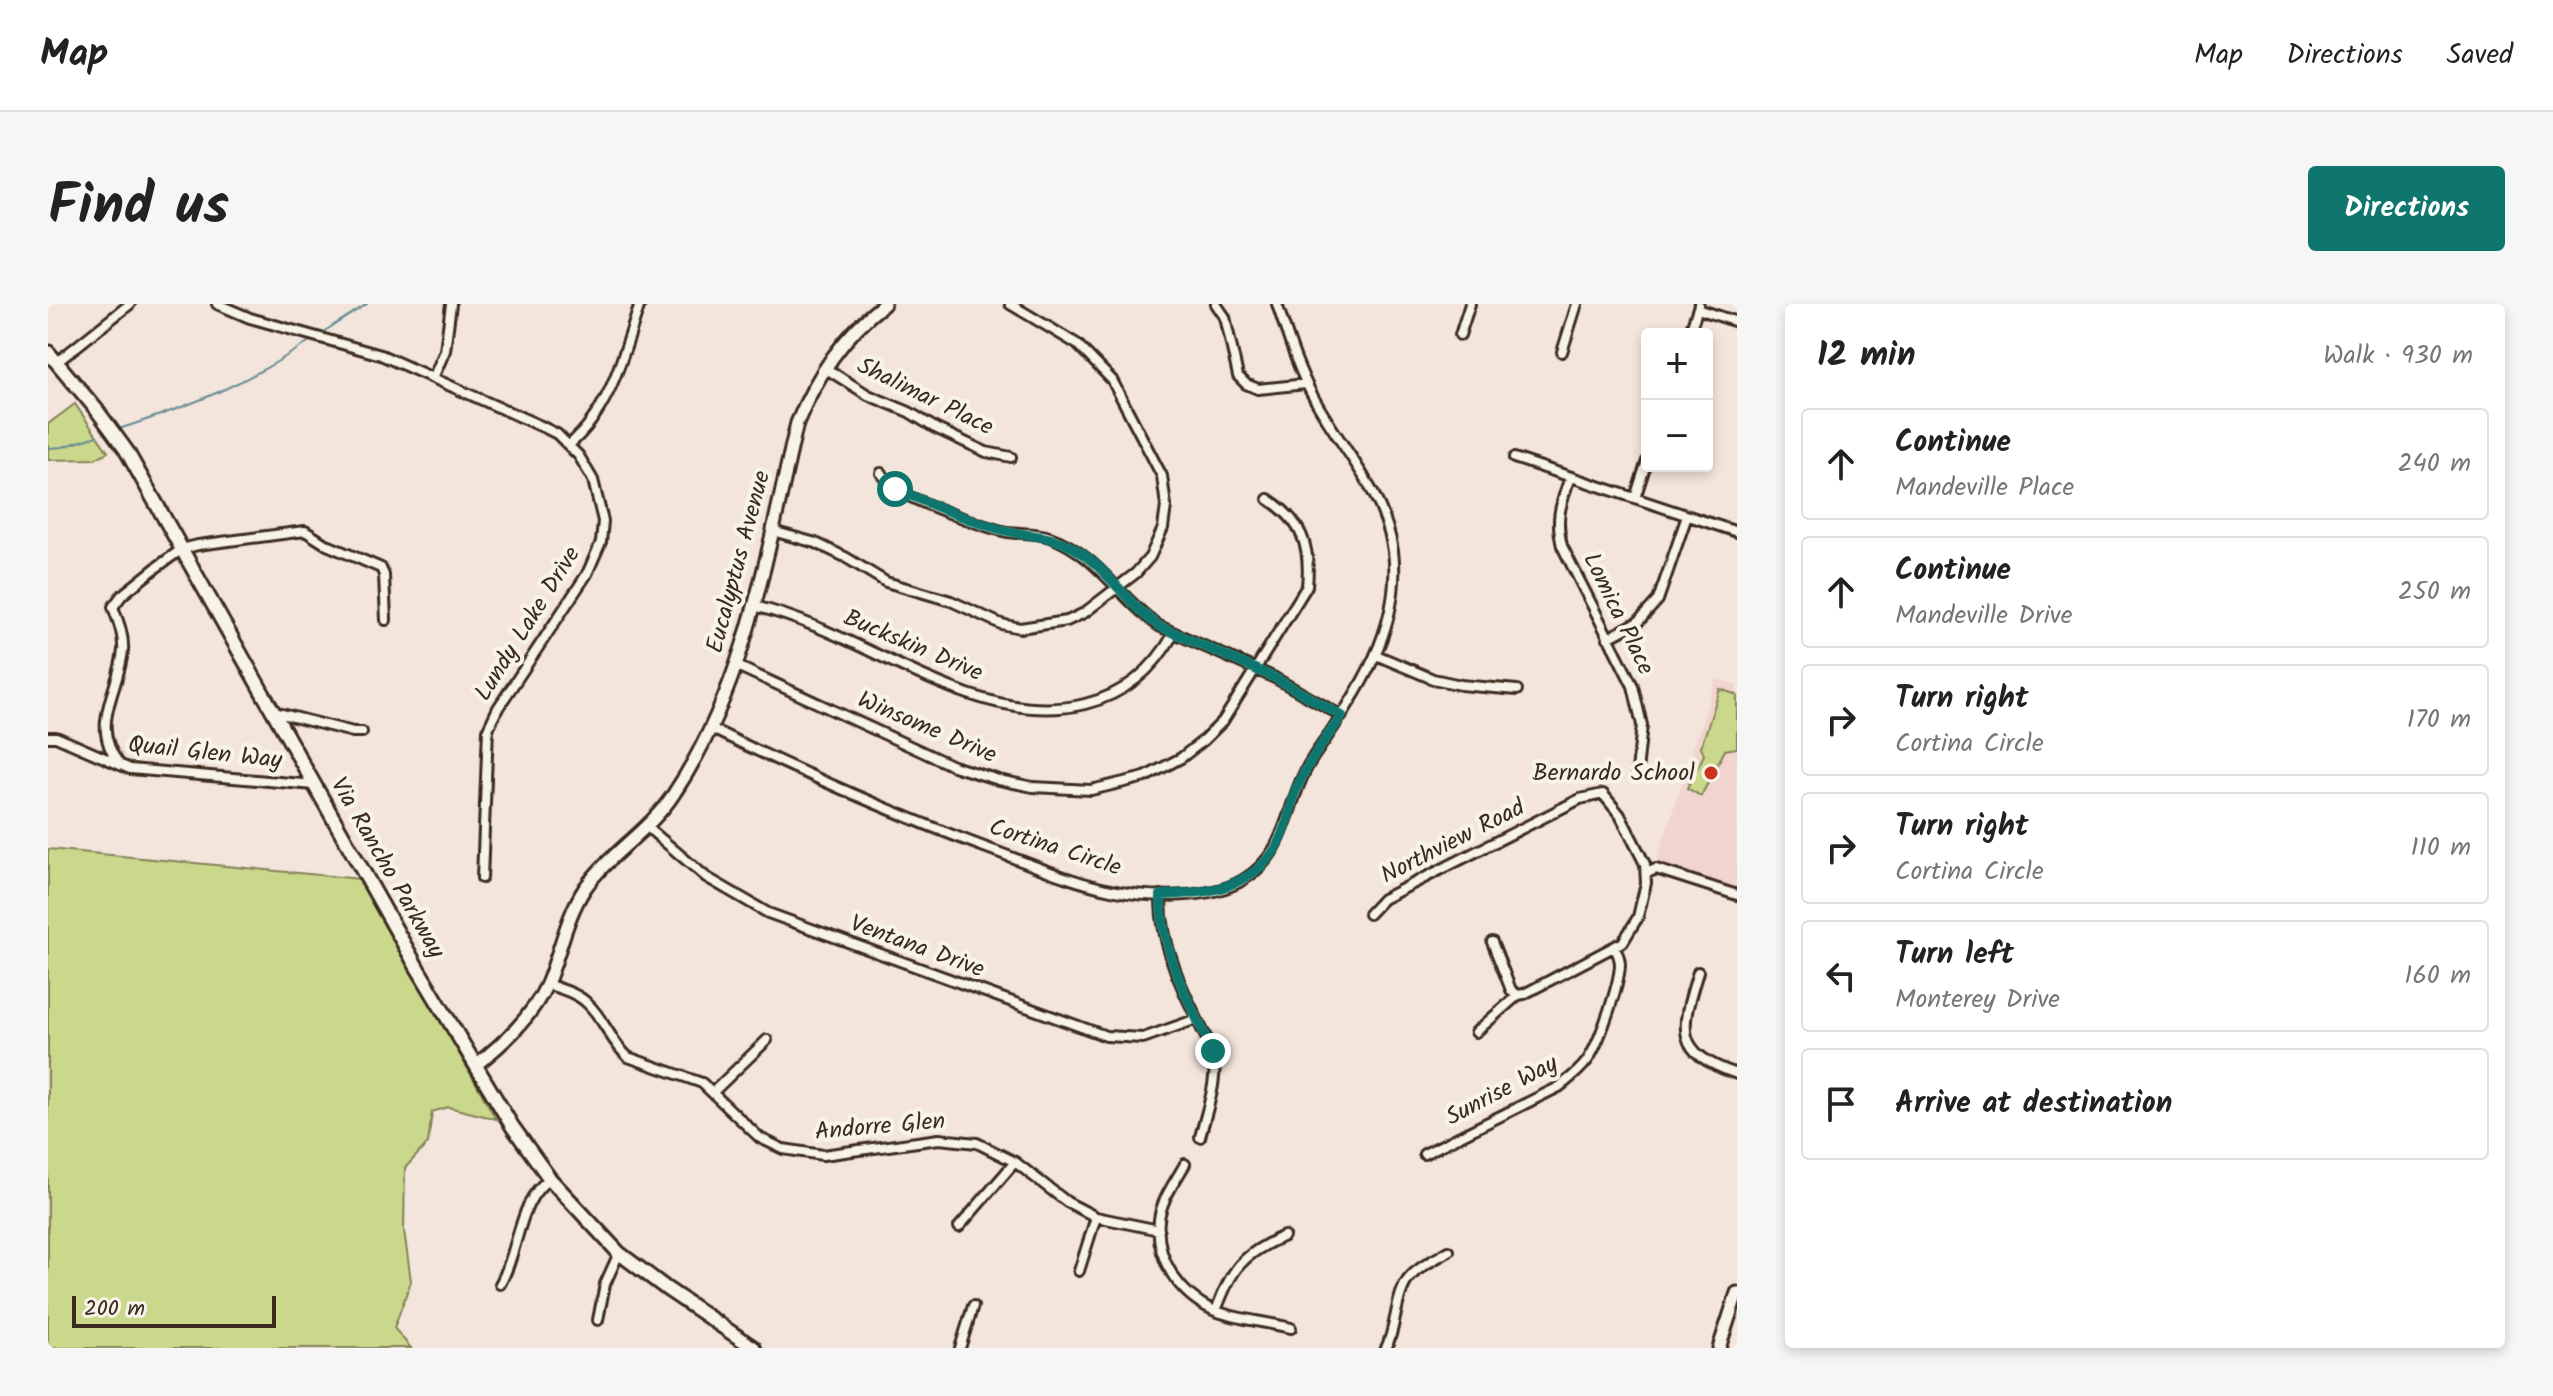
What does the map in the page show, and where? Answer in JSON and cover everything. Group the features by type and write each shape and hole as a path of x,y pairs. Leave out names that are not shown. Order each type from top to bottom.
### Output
{"main road":[{"name":"Via Rancho Parkway","path":"52,357 126,450 314,785 512,1126 550,1179 619,1253 754,1348"}],"street":[{"path":"52,357 130,304"},
{"name":"Lundy Lake Drive","path":"217,304 250,318 381,355 543,427 569,445 593,480 603,521 601,542 587,574 498,708 488,729 482,878"},
{"path":"433,378 445,351 451,304"},
{"path":"569,445 582,434 603,406 640,304"},
{"name":"Eucalyptus Avenue","path":"476,1065 524,1022 547,984 571,916 584,890 605,864 670,799 694,763 750,627 797,423 809,395 843,342 884,304"},
{"path":"772,531 816,543 886,582 951,601 1001,624 1020,628 1067,621 1084,613 1136,573 1158,543 1166,506 1162,476 1112,380 1077,344 1010,304"},
{"path":"1216,304 1225,317 1238,376 1246,384 1258,389 1306,384"},
{"name":"Cortina Circle","path":"710,728 898,815 1065,877 1113,890 1161,895 1222,890 1242,881 1262,866 1280,843 1296,790 1309,764 1342,716 1376,655 1392,606 1394,588 1393,551 1383,513 1368,480 1306,384 1277,304"},
{"path":"1460,335 1470,304"},
{"path":"1562,352 1577,304"},
{"path":"1691,328 1698,306 1737,322"},
{"name":"Shalimar Place","path":"825,368 868,395 909,412 935,428 986,452 1011,457"},
{"path":"1514,458 1737,532"},
{"path":"1635,498 1643,472"},
{"path":"881,473 895,489 974,522 1007,532 1050,537 1075,549 1091,560 1145,616 1174,633 1255,669 1342,716"},
{"name":"Lomica Place","path":"1570,477 1557,517 1562,546 1633,686 1642,725 1637,771"},
{"name":"Winsome Drive","path":"735,665 953,766 999,780 1062,791 1120,785 1145,777 1181,758 1223,721 1300,600 1307,586 1309,561 1300,530 1293,519 1268,499"},
{"path":"1608,638 1638,622 1658,600 1687,516"},
{"path":"120,765 110,751 104,729 105,713 116,686 123,648 113,607 132,586 182,549 305,531 327,545 381,568 386,620"},
{"name":"Buckskin Drive","path":"754,606 809,623 968,695 1017,706 1049,709 1081,706 1111,696 1150,668 1174,633"},
{"path":"1376,655 1433,679 1517,690"},
{"path":"274,712 362,732"},
{"name":"Quail Glen Way","path":"48,737 56,737 130,769 314,785"},
{"name":"Northview Road","path":"1369,914 1383,899 1580,799 1603,794 1620,815 1647,873"},
{"name":"Ventana Drive","path":"646,826 706,877 768,913 1106,1036 1143,1038 1197,1019"},
{"path":"1476,1032 1518,995 1614,948 1630,934 1638,917 1647,873 1656,869 1737,895"},
{"path":"1161,895 1166,944 1215,1062 1214,1084 1200,1137"},
{"path":"1492,942 1511,990 1518,995"},
{"name":"Sunrise Way","path":"1424,1154 1559,1087 1577,1074 1596,1045 1617,981 1620,965 1614,948"},
{"path":"1698,972 1686,1011 1687,1037 1692,1049 1702,1059 1737,1074"},
{"name":"Andorre Glen","path":"547,984 589,1004 628,1057 685,1075 713,1092 742,1124 760,1138 783,1149 823,1155 939,1139 957,1140 993,1150 1015,1162 1067,1202 1096,1217 1159,1230"},
{"path":"713,1092 767,1040"},
{"path":"959,1227 1015,1162"},
{"path":"1185,1164 1164,1203 1159,1230 1163,1254 1180,1287 1216,1311 1291,1328"},
{"path":"500,1284 509,1269 533,1193 550,1179"},
{"path":"1079,1271 1096,1217"},
{"path":"1216,1311 1227,1281 1239,1262 1259,1246 1284,1236"},
{"path":"1386,1348 1408,1278 1449,1251"},
{"path":"598,1320 605,1284 619,1253"},
{"path":"1719,1348 1731,1330 1737,1293"},
{"path":"960,1348 973,1306"}],"shaded area":[{"name":"Bernardo School","path":"1716,679 1737,685 1737,888 1656,862"}],"green space":[{"path":"75,404 108,452 95,459 48,460 48,424"},
{"path":"1720,689 1737,695 1737,748 1725,750 1701,796 1687,788 1704,755 1701,747"},
{"path":"48,849 361,879 496,1119 448,1107 432,1112 428,1143 405,1168 404,1230 411,1281 394,1328 411,1348 48,1348"}],"waterway":[{"path":"323,332 367,304"},
{"path":"119,429 218,392 265,369 311,340"},
{"path":"48,448 63,447 97,436"}],"place":[{"name":"Bernardo School","path":"1711,773"}],"route":[{"path":"895,489 974,522 1007,532 1050,537 1075,549 1091,560 1145,616 1159,626 1275,678 1342,716 1309,764 1296,790 1280,843 1262,866 1242,881 1222,890 1161,895 1166,944 1177,976 1213,1051"}]}
